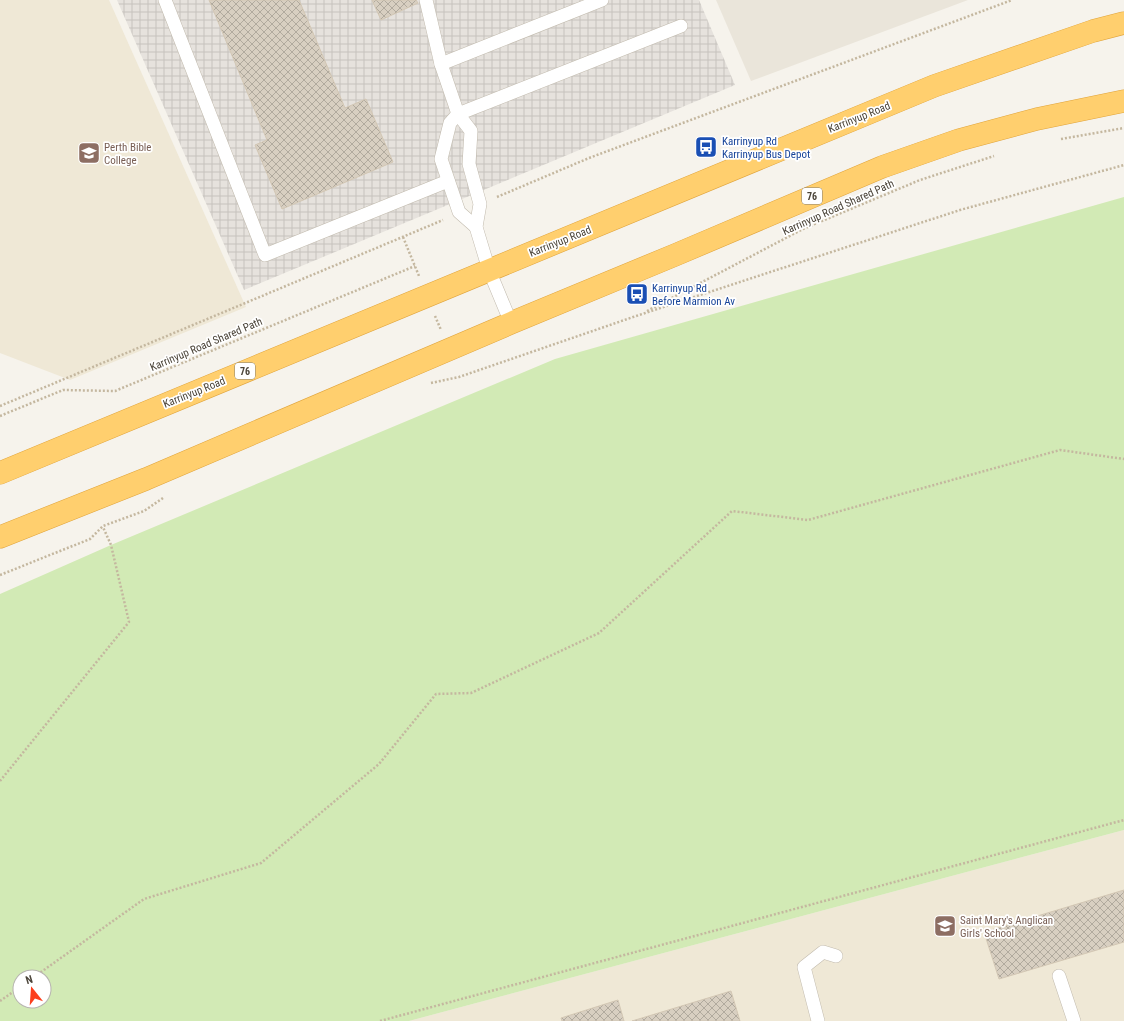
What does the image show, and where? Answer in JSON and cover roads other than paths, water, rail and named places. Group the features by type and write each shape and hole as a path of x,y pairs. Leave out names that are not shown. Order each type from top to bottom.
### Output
{"highway":[{"name":"Karrinyup Road","path":"0,472 934,86 1093,31 1124,23"},
{"name":"76","path":"0,537 146,480 511,322 682,252 882,167 966,138 1037,119 1124,101"}],"lane":[{"path":"165,0 265,256 448,181"},
{"path":"426,0 441,64 458,114 471,131 469,164 480,204 476,227 489,270 511,322"},
{"path":"441,64 602,0"},
{"path":"476,227 459,212 441,159 450,123 458,114 681,26"},
{"path":"818,1021 804,967 823,952 836,956"},
{"path":"1059,976 1074,1021"}],"place":[{"name":"Karrinyup Rd Karrinyup Bus Depot","path":"706,147"},
{"name":"Perth Bible College","path":"89,153"},
{"name":"Karrinyup Rd Before Marmion Av","path":"637,294"},
{"name":"Saint Mary's Anglican Girls' School","path":"945,926"}]}
